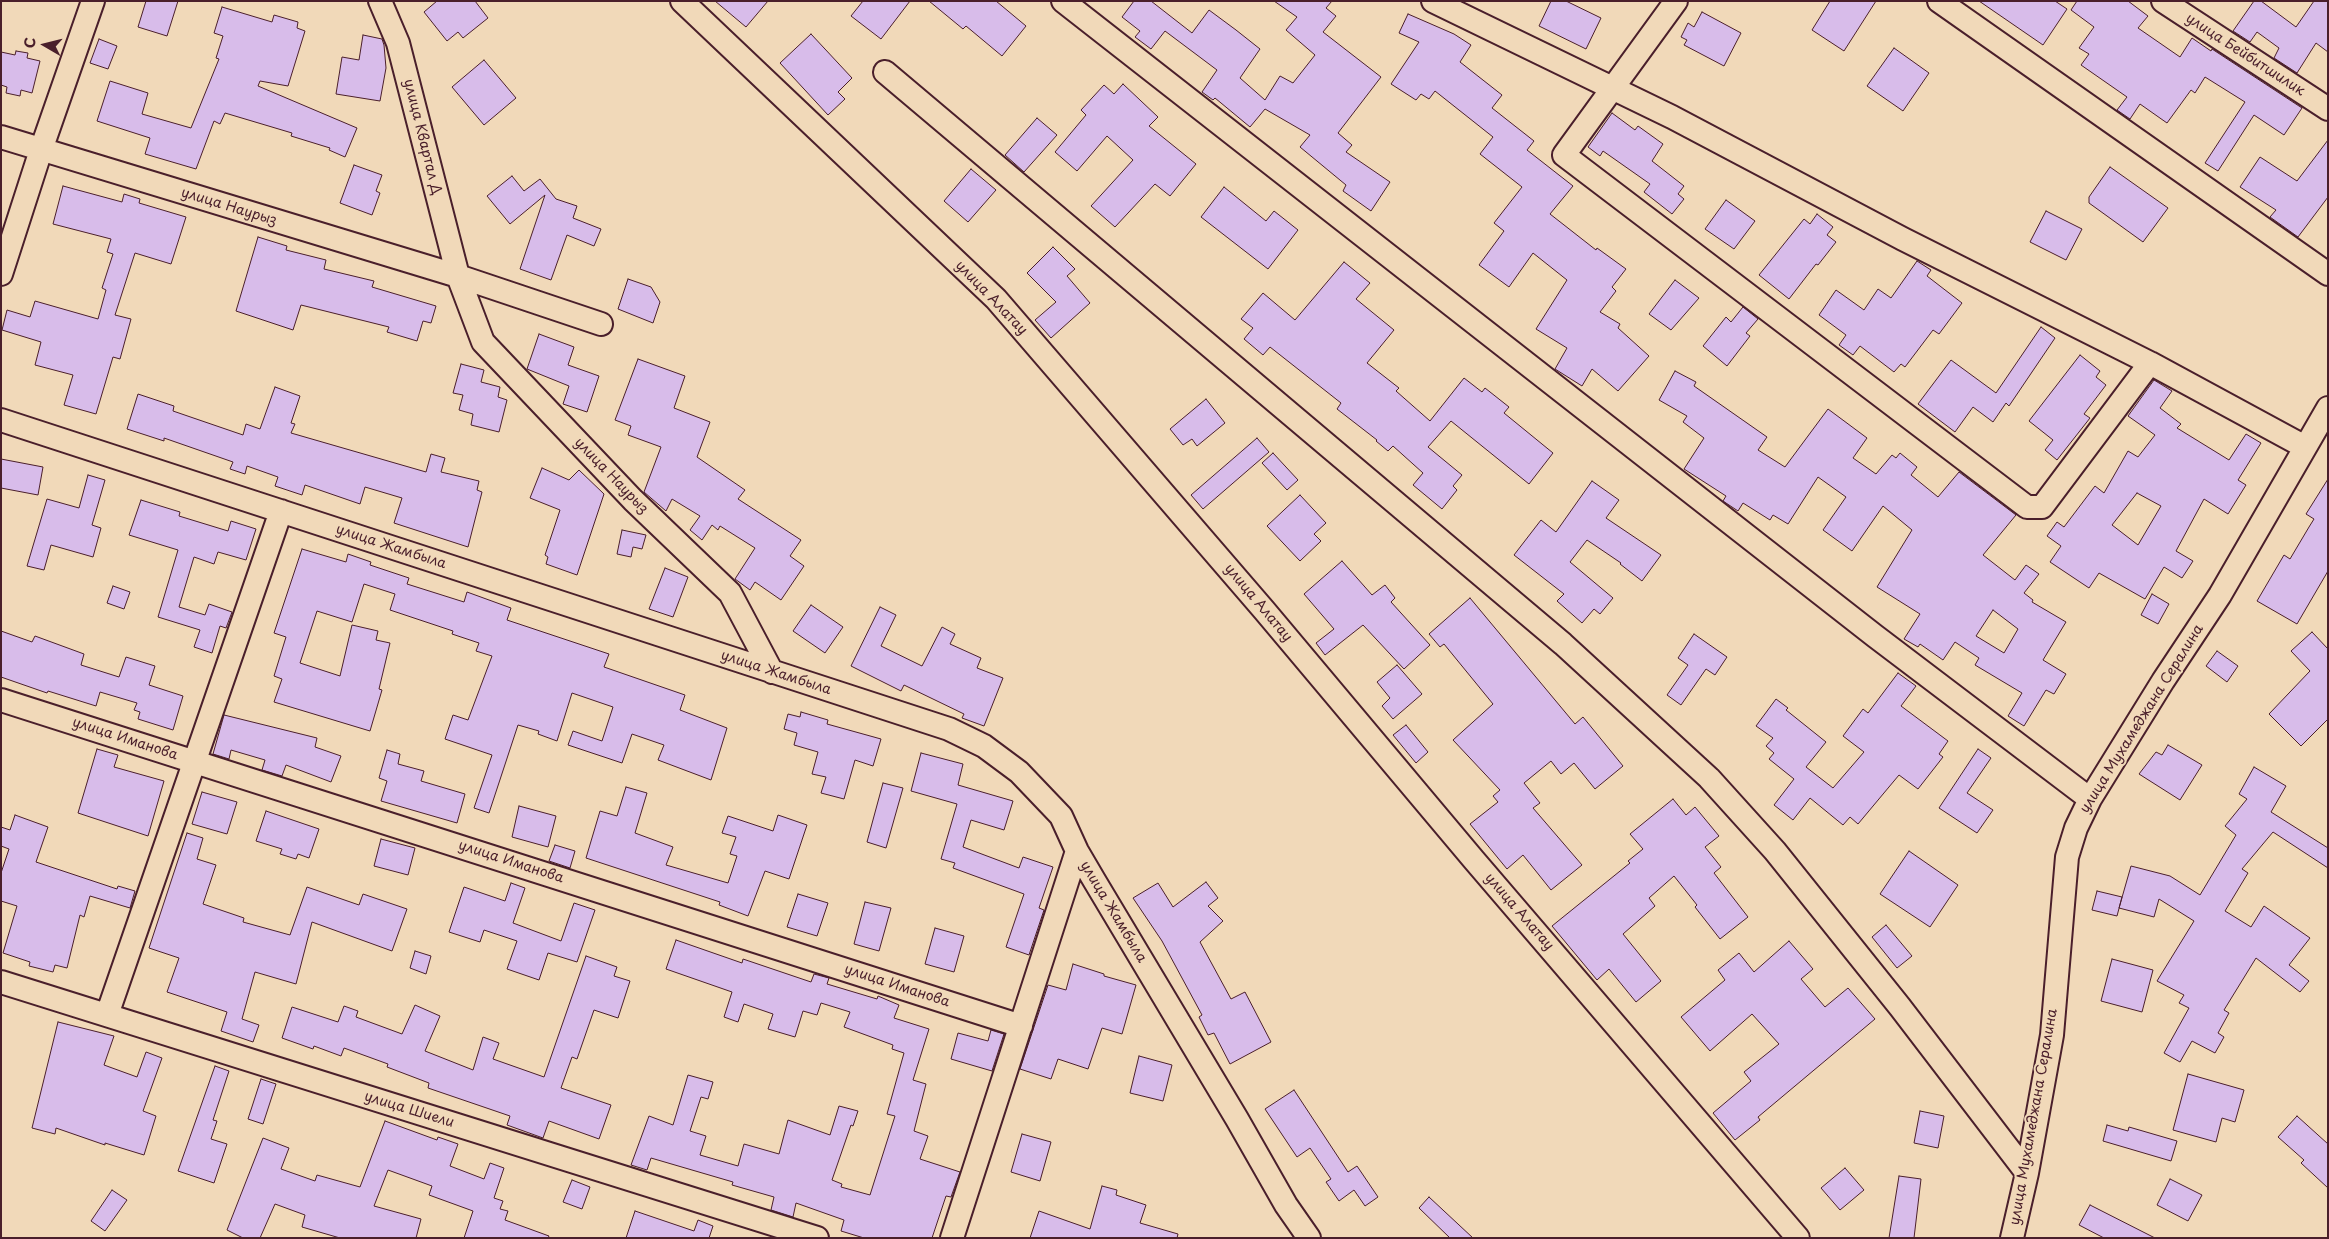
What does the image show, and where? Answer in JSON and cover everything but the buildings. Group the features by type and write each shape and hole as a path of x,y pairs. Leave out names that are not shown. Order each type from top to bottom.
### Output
{"street":[{"path":"1,274 41,150 93,1"},
{"name":"улица Квартал Д","path":"380,1 398,43 458,276"},
{"name":"улица Алатау","path":"682,1 996,299 1264,610 1480,867 1798,1238"},
{"path":"1063,1 1875,636 2090,799"},
{"path":"1433,1 1672,116 1903,239 2150,363 2305,447"},
{"path":"1676,1 1564,155 2027,507 2042,507 2150,363"},
{"path":"1939,1 2328,274"},
{"name":"улица Бейбитшилик","path":"2163,1 2328,110"},
{"path":"885,72 1563,644 1709,778 1775,851 1900,1007 2027,1173"},
{"name":"улица Наурыз","path":"1,137 458,276 601,324"},
{"name":"улица Наурыз","path":"458,276 483,342 633,500 730,593 772,672"},
{"name":"улица Мухамеджана Сералина","path":"2012,1238 2027,1173 2052,1035 2067,857 2076,828 2090,799 2163,681 2220,595 2328,408"},
{"name":"улица Жамбыла","path":"1,420 949,729 984,746 1019,772 1061,816 1076,851 1237,1118 1286,1206 1309,1238"},
{"path":"107,1015 280,511"},
{"name":"улица Иманова","path":"1,700 1021,1026"},
{"path":"952,1238 1076,851"},
{"name":"улица Шиели","path":"1,982 818,1238"}]}
